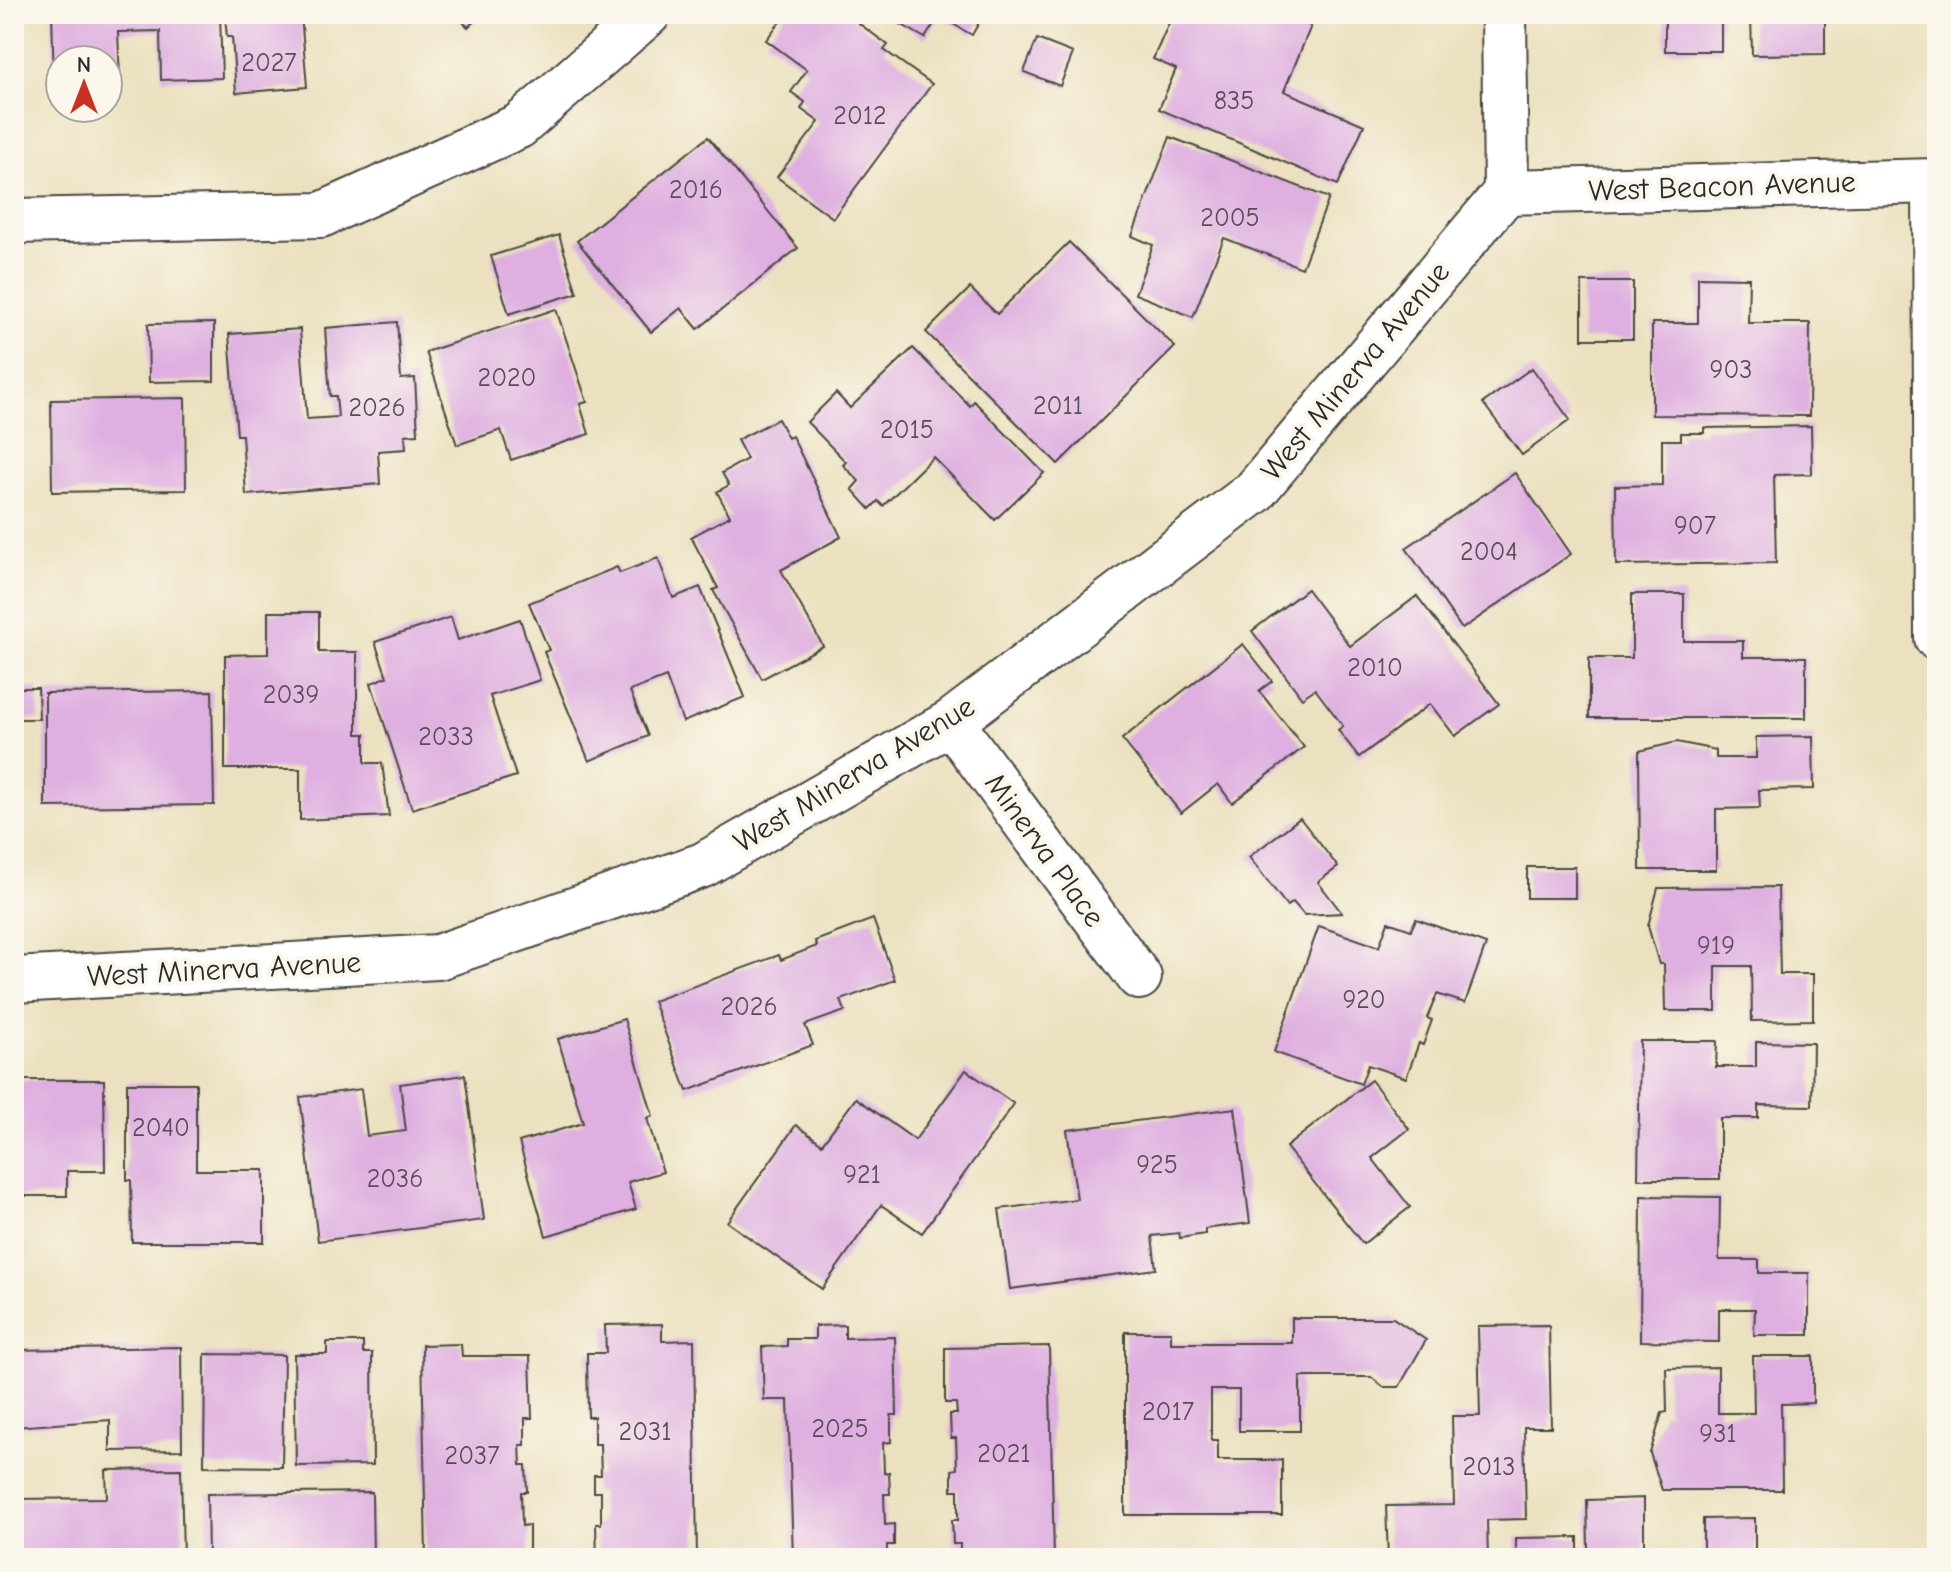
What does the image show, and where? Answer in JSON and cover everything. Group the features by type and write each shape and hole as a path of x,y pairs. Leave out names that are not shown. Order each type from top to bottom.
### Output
{"street":[{"path":"14,221 321,215 519,126 648,14"},
{"path":"1504,14 1506,192"},
{"path":"1936,181 1937,638"},
{"name":"West Beacon Avenue","path":"1506,192 1936,181"},
{"name":"West Minerva Avenue","path":"14,980 438,957 703,865 951,722 1254,492 1506,192"},
{"name":"Minerva Place","path":"951,722 1139,977"}],"building":[{"path":"52,14 220,14 222,78 161,80 160,31 118,32 118,44 53,44"},
{"path":"301,14 307,87 236,93 232,37 227,37 225,16"},
{"path":"455,14 482,14 468,27"},
{"path":"786,14 846,14 888,45 884,50 932,84 833,218 777,177 819,122 801,109 805,102 791,92 807,70 766,40"},
{"path":"883,14 984,14 972,35 939,16 925,38"},
{"path":"1173,14 1196,21 1198,14 1282,14 1311,26 1284,91 1364,125 1338,185 1159,109 1176,69 1153,59"},
{"path":"1665,14 1721,14 1721,51 1665,51"},
{"path":"1751,14 1825,14 1825,54 1752,55"},
{"path":"1037,39 1073,53 1060,86 1024,72"},
{"path":"708,137 798,248 698,329 681,308 651,332 577,241"},
{"path":"1170,137 1329,198 1302,268 1224,238 1193,317 1135,294 1153,245 1132,236"},
{"path":"559,235 577,293 509,314 491,256"},
{"path":"1069,242 1175,347 1058,464 926,332 970,288 997,314"},
{"path":"1698,277 1749,278 1748,323 1810,323 1809,416 1652,415 1652,323 1698,323"},
{"path":"1582,282 1633,282 1633,339 1582,339"},
{"path":"556,309 587,402 580,404 589,434 511,460 501,430 457,445 426,352"},
{"path":"397,322 401,379 415,378 418,434 405,435 406,449 378,451 380,484 246,495 242,435 237,435 229,334 300,329 307,419 338,417 336,396 330,396 325,328"},
{"path":"214,323 214,381 149,382 148,324"},
{"path":"913,348 970,406 974,401 1044,473 995,520 933,457 883,506 878,501 870,509 852,489 859,481 843,465 846,462 807,422 836,393 850,408"},
{"path":"1532,368 1570,420 1522,455 1483,403"},
{"path":"185,398 186,490 52,492 51,400"},
{"path":"778,419 788,438 792,436 841,537 781,570 823,646 762,679 713,590 718,588 691,537 730,516 717,492 729,485 722,473 747,459 737,440"},
{"path":"1811,426 1812,474 1774,475 1776,563 1616,565 1615,486 1662,485 1662,440 1681,440 1681,433 1704,433 1704,428"},
{"path":"1515,473 1571,554 1462,629 1406,548"},
{"path":"658,558 673,598 700,587 745,697 683,722 666,677 630,691 648,736 589,761 544,652 549,650 529,603 617,567 620,573"},
{"path":"1307,589 1350,646 1417,596 1499,704 1455,736 1430,704 1359,757 1338,730 1343,726 1315,689 1302,698 1252,631"},
{"path":"1632,594 1684,594 1684,641 1743,641 1743,657 1806,657 1806,718 1589,718 1589,658 1632,658"},
{"path":"268,612 319,612 319,652 357,652 357,734 365,734 365,763 382,763 389,816 300,820 300,769 225,769 225,655 268,654"},
{"path":"451,617 458,640 520,619 540,680 490,696 516,776 412,809 371,683 387,677 375,642"},
{"path":"1243,644 1272,681 1259,691 1304,747 1232,803 1218,784 1181,813 1122,739"},
{"path":"14,688 38,688 39,719 14,719"},
{"path":"212,691 214,805 45,807 45,693"},
{"path":"1813,736 1814,789 1759,790 1760,808 1716,809 1716,870 1640,870 1639,751 1677,742 1716,750 1716,758 1756,758 1756,737"},
{"path":"1300,818 1338,867 1318,882 1342,913 1304,915 1293,902 1287,906 1249,857"},
{"path":"1527,867 1575,867 1575,898 1527,898"},
{"path":"1778,887 1780,974 1813,974 1813,1020 1752,1021 1751,966 1716,966 1716,1011 1665,1011 1664,964 1659,964 1648,926 1658,888"},
{"path":"873,919 895,980 841,1000 845,1011 805,1025 813,1045 687,1091 653,1001 779,955 781,960 817,946 815,941"},
{"path":"1416,919 1486,944 1465,1003 1437,994 1427,1018 1432,1020 1423,1045 1419,1043 1406,1078 1368,1065 1361,1084 1274,1052 1319,926 1379,947 1388,922 1411,930"},
{"path":"624,1019 653,1116 647,1118 663,1172 628,1182 636,1209 546,1236 519,1142 583,1123 558,1039"},
{"path":"1640,1041 1717,1041 1716,1067 1756,1067 1756,1042 1813,1043 1812,1106 1758,1105 1758,1118 1720,1118 1720,1179 1638,1179"},
{"path":"966,1070 1014,1104 922,1233 881,1205 822,1289 727,1222 796,1125 822,1144 856,1098 915,1140"},
{"path":"465,1075 484,1220 318,1241 300,1097 361,1089 367,1136 406,1131 400,1084"},
{"path":"14,1080 104,1080 105,1171 67,1171 67,1196 14,1196"},
{"path":"1371,1080 1409,1129 1372,1158 1410,1207 1363,1244 1286,1147"},
{"path":"127,1083 196,1083 196,1170 264,1170 264,1242 132,1242 131,1180 127,1180"},
{"path":"1235,1108 1250,1223 1205,1229 1205,1234 1180,1238 1179,1233 1152,1236 1156,1269 1010,1289 999,1209 1077,1199 1067,1130"},
{"path":"1641,1196 1720,1197 1719,1260 1759,1260 1759,1273 1809,1273 1809,1335 1754,1335 1755,1309 1719,1309 1719,1342 1640,1341"},
{"path":"14,1251 19,1251 20,1311 14,1311"},
{"path":"1292,1318 1393,1318 1426,1340 1399,1387 1383,1387 1371,1377 1300,1377 1300,1431 1239,1431 1239,1390 1211,1390 1211,1440 1218,1440 1218,1460 1282,1460 1282,1515 1125,1515 1125,1332 1171,1332 1171,1343 1292,1343"},
{"path":"662,1324 662,1341 694,1340 697,1558 597,1558 596,1524 601,1524 601,1492 594,1492 594,1475 601,1475 600,1444 594,1444 594,1417 588,1417 587,1353 606,1353 605,1325"},
{"path":"845,1325 845,1338 895,1337 897,1415 891,1415 891,1442 883,1443 884,1473 889,1472 890,1494 884,1494 885,1525 894,1524 894,1545 887,1545 887,1558 793,1558 788,1400 764,1400 762,1347 787,1346 787,1339 815,1339 815,1326"},
{"path":"1549,1325 1551,1427 1524,1427 1526,1519 1487,1520 1488,1558 1388,1558 1386,1506 1454,1505 1452,1416 1480,1416 1478,1326"},
{"path":"327,1342 363,1342 363,1353 372,1353 373,1465 296,1466 294,1354 327,1354"},
{"path":"461,1344 462,1356 530,1356 532,1418 525,1418 525,1445 520,1445 521,1465 526,1465 527,1492 521,1492 522,1526 529,1525 529,1551 522,1551 522,1558 426,1558 422,1345"},
{"path":"1049,1346 1054,1558 960,1558 960,1544 953,1544 952,1520 958,1520 958,1490 952,1490 952,1470 957,1469 956,1438 951,1438 950,1414 957,1414 956,1403 945,1403 945,1348"},
{"path":"181,1347 182,1450 110,1451 110,1420 14,1427 14,1350"},
{"path":"205,1354 284,1355 282,1467 204,1466"},
{"path":"1753,1356 1813,1356 1813,1403 1781,1404 1782,1490 1662,1490 1650,1453 1662,1413 1667,1412 1666,1368 1718,1367 1718,1413 1754,1413"},
{"path":"181,1469 183,1558 14,1558 14,1499 107,1498 106,1470"},
{"path":"372,1492 373,1558 208,1558 207,1494"},
{"path":"1644,1498 1644,1549 1588,1550 1587,1500"},
{"path":"1755,1518 1755,1558 1703,1558 1703,1519"},
{"path":"1578,1537 1578,1558 1516,1558 1516,1538"}]}
